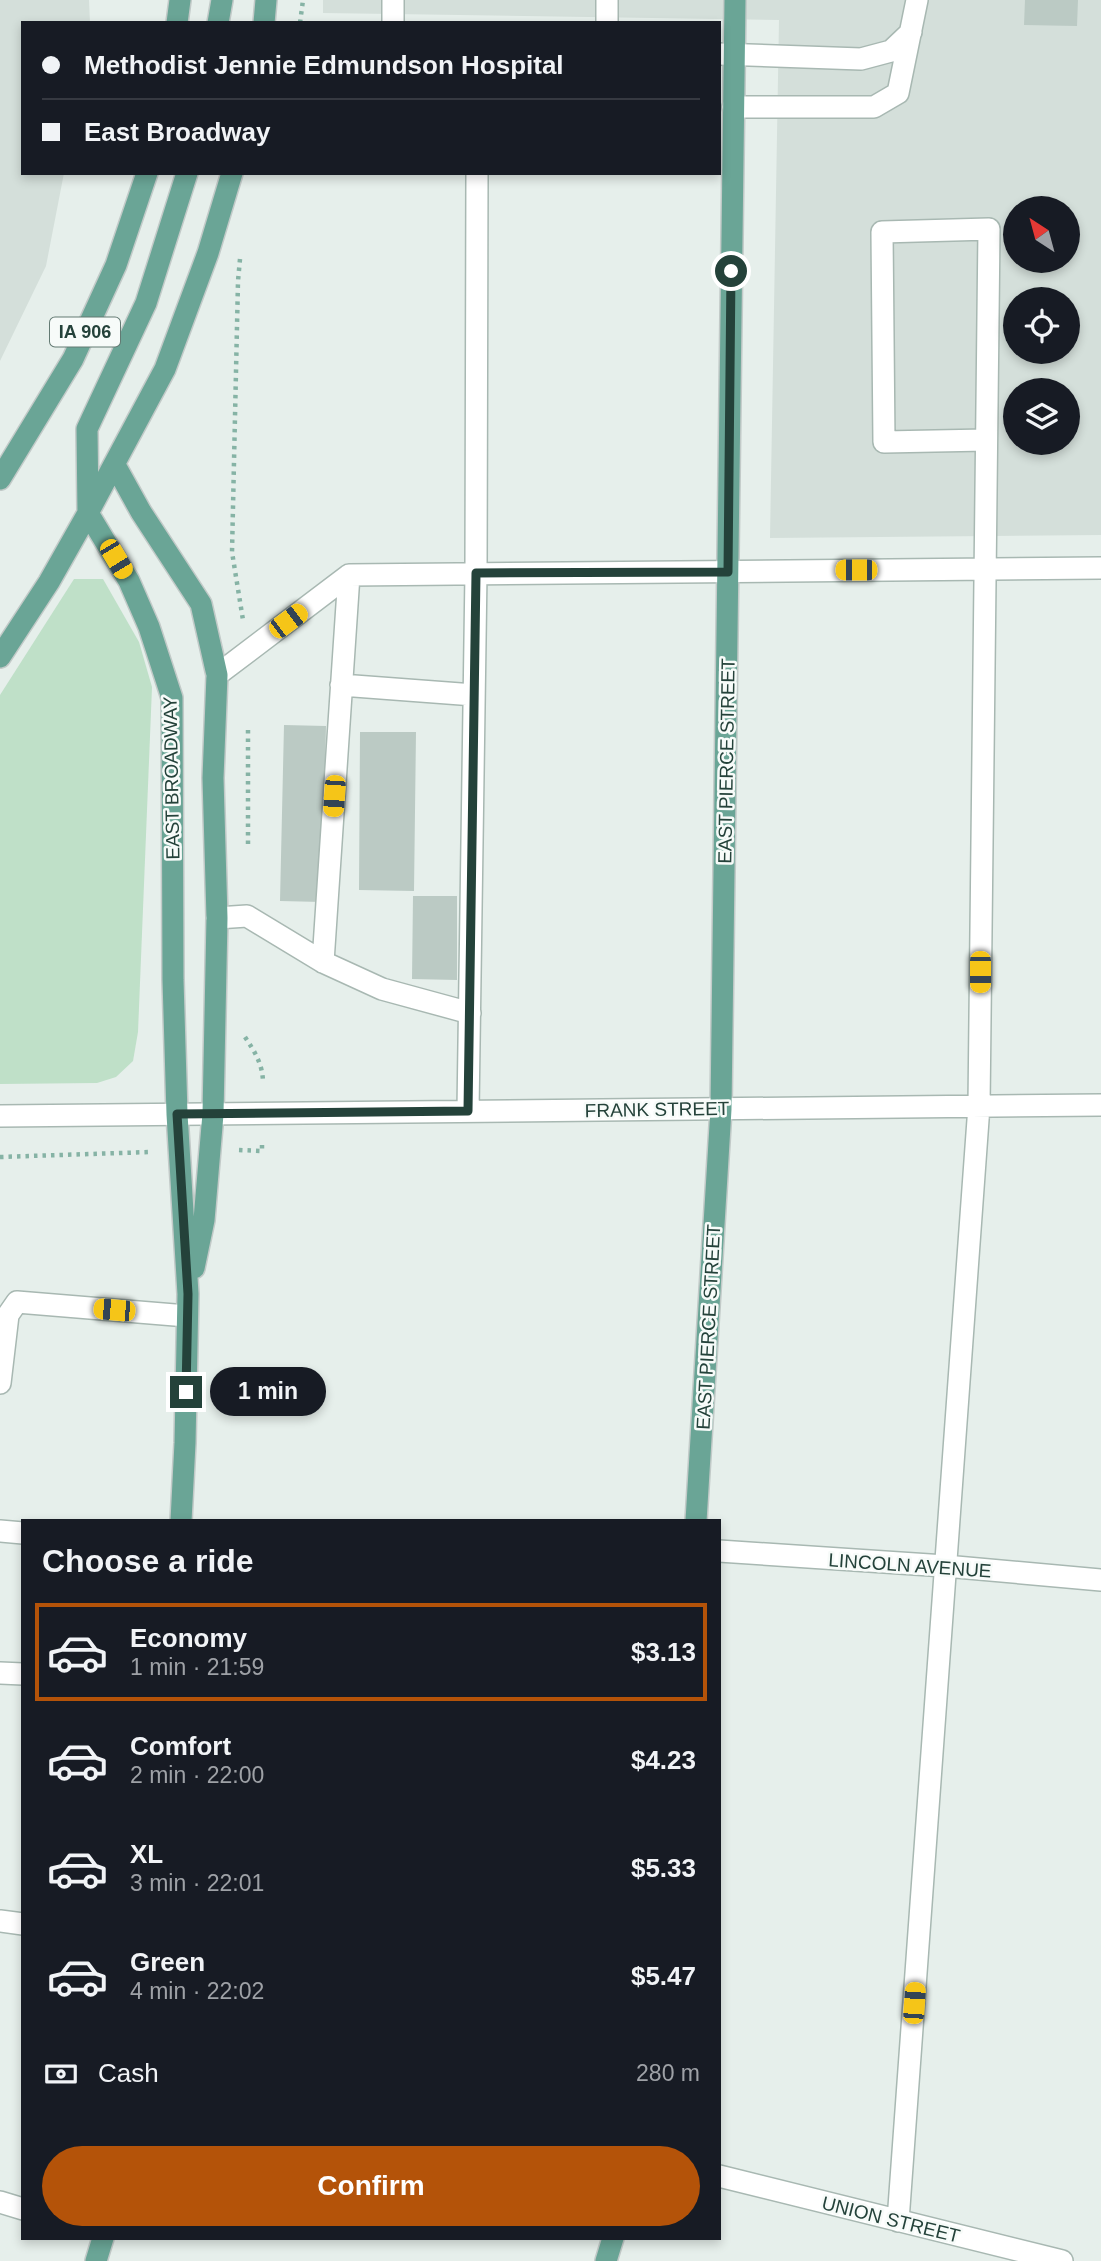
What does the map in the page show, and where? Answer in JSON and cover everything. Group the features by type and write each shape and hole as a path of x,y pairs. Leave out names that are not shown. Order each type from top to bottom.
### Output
{"main road":[{"path":"177,21 180,0"},
{"path":"218,21 222,0"},
{"path":"264,21 266,0"},
{"name":"EAST PIERCE STREET","path":"696,1519 721,1109 733,107 727,54 735,0"},
{"name":"IA 906","path":"0,479 73,359 116,265 146,175"},
{"path":"88,513 87,429 146,303 186,175"},
{"path":"0,657 49,582 165,369 208,253 231,175"},
{"name":"EAST BROADWAY","path":"115,465 141,512 201,604 217,675 213,778 216,918 213,1114 204,1220 188,1294"},
{"name":"EAST BROADWAY","path":"88,513 129,581 149,627 172,698 173,966 177,1114 188,1294 181,1519"},
{"path":"96,2261 102,2240"},
{"path":"606,2261 612,2240"}],"street":[{"path":"393,0 393,21"},
{"path":"607,0 607,21"},
{"path":"733,107 874,107 898,93 917,0"},
{"path":"727,54 861,59 891,51 912,32"},
{"path":"468,1111 476,573 477,175"},
{"path":"898,2221 979,1105 989,229 882,232 884,442 986,440"},
{"path":"217,675 349,575 1101,568"},
{"path":"323,962 349,575"},
{"path":"341,685 474,695"},
{"path":"216,918 247,916 323,962 382,989 470,1013"},
{"name":"FRANK STREET","path":"0,1116 1101,1105"},
{"path":"0,1383 8,1315 17,1302 187,1316"},
{"path":"0,1531 21,1533"},
{"name":"LINCOLN AVENUE","path":"721,1552 946,1566 1101,1580"},
{"path":"0,1673 21,1674"},
{"path":"0,1921 21,1924"},
{"name":"UNION STREET","path":"721,2177 1062,2261"},
{"path":"0,2202 21,2209"}],"path":[{"path":"300,21 303,0"}],"shaded area":[{"path":"0,0 89,0 90,21 21,21 21,175 64,175 46,266 0,361"},
{"path":"323,0 1101,0 1101,535 770,538 779,20 323,13"}],"green space":[{"path":"74,579 103,579 139,642 152,687 138,1032 133,1061 116,1077 97,1083 0,1084 0,695"}],"building":[{"path":"1025,0 1078,0 1077,26 1024,25"},
{"path":"284,725 326,726 322,902 280,901"},
{"path":"360,732 416,732 414,891 359,890"},
{"path":"413,896 457,896 457,980 412,979"}],"route":[{"path":"186,1392 188,1294 177,1114 468,1111 476,573 728,572 731,271"}]}
